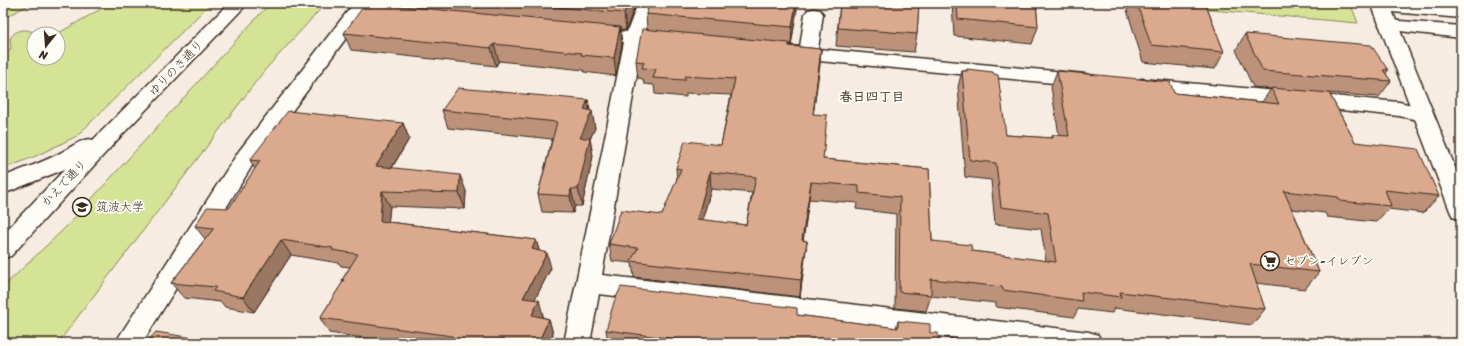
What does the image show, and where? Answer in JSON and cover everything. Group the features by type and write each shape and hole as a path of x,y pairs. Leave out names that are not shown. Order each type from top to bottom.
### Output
{"street":[{"name":"ゆりのき通り","path":"113,132 239,3"},
{"path":"577,343 634,38 647,3"},
{"path":"1461,13 1380,4 1461,211"},
{"path":"128,343 247,156 366,10"},
{"path":"808,54 814,14"},
{"path":"1388,25 1461,32"},
{"path":"571,32 689,43"},
{"path":"777,51 1104,82"},
{"path":"1128,84 1399,109 1423,114"},
{"path":"3,186 68,159 113,132"},
{"name":"かえで通り","path":"7,242 113,132"},
{"path":"588,283 1089,343"}],"green space":[{"path":"3,3 32,3 3,19"},
{"path":"111,3 211,3 77,136 36,156 3,169 3,52 11,49 10,38 13,34 20,30 26,30 26,66 66,66 66,29"},
{"path":"270,3 326,3 264,71 58,343 3,343 3,287 67,226"},
{"path":"1132,3 1350,3 1358,23"}],"building":[{"path":"366,3 620,27 614,58 581,55 582,53 494,44 491,48 344,33"},
{"path":"510,3 628,3 624,13"},
{"path":"650,3 796,3 792,27 646,14"},
{"path":"840,3 919,3 917,34 838,28"},
{"path":"957,3 1036,3 1038,27 958,19"},
{"path":"1137,3 1205,3 1224,52 1151,45"},
{"path":"642,29 789,43 789,46 821,49 813,114 827,115 823,159 929,169 932,241 971,245 972,251 1056,262 1048,213 1001,207 996,163 970,160 962,71 967,71 967,69 993,72 994,74 998,75 1006,135 1053,138 1053,135 1069,136 1057,71 1170,82 1174,93 1279,104 1271,88 1329,93 1355,142 1418,149 1439,196 1385,190 1391,206 1340,201 1338,197 1284,191 1319,272 1250,264 1265,309 1120,292 1121,297 1081,292 1082,301 1003,290 1002,287 931,279 931,295 899,292 900,197 859,193 859,186 811,182 802,240 807,241 801,280 631,261 638,248 609,244 621,210 662,215 681,169 676,168 685,141 721,145 735,79 685,76 685,80 653,78 656,69 642,68 644,62 636,61","holes":["710,172 756,177 746,225 697,219"]},
{"path":"1245,34 1371,45 1388,70 1383,70 1391,81 1263,71"},
{"path":"458,88 588,100 584,109 592,111 580,138 590,138 578,189 571,189 570,196 538,194 557,122 442,110"},
{"path":"288,111 403,123 376,166 460,175 459,193 382,191 380,221 536,240 532,249 547,253 523,298 539,300 532,315 549,319 538,343 456,343 452,336 320,318 344,280 342,280 358,254 332,250 333,248 281,240 243,297 213,291 216,287 171,283 214,228 195,226 207,207 229,208 260,161 250,160"},
{"path":"621,287 797,308 797,315 898,328 898,321 930,324 930,333 938,333 939,343 704,343 606,330 614,302"},
{"path":"156,332 224,343 146,343"}],"place":[{"name":"筑波大学","path":"82,207"},
{"name":"セブン-イレブン","path":"1270,261"}],"district":[{"name":"春日四丁目","path":"872,96"}]}
